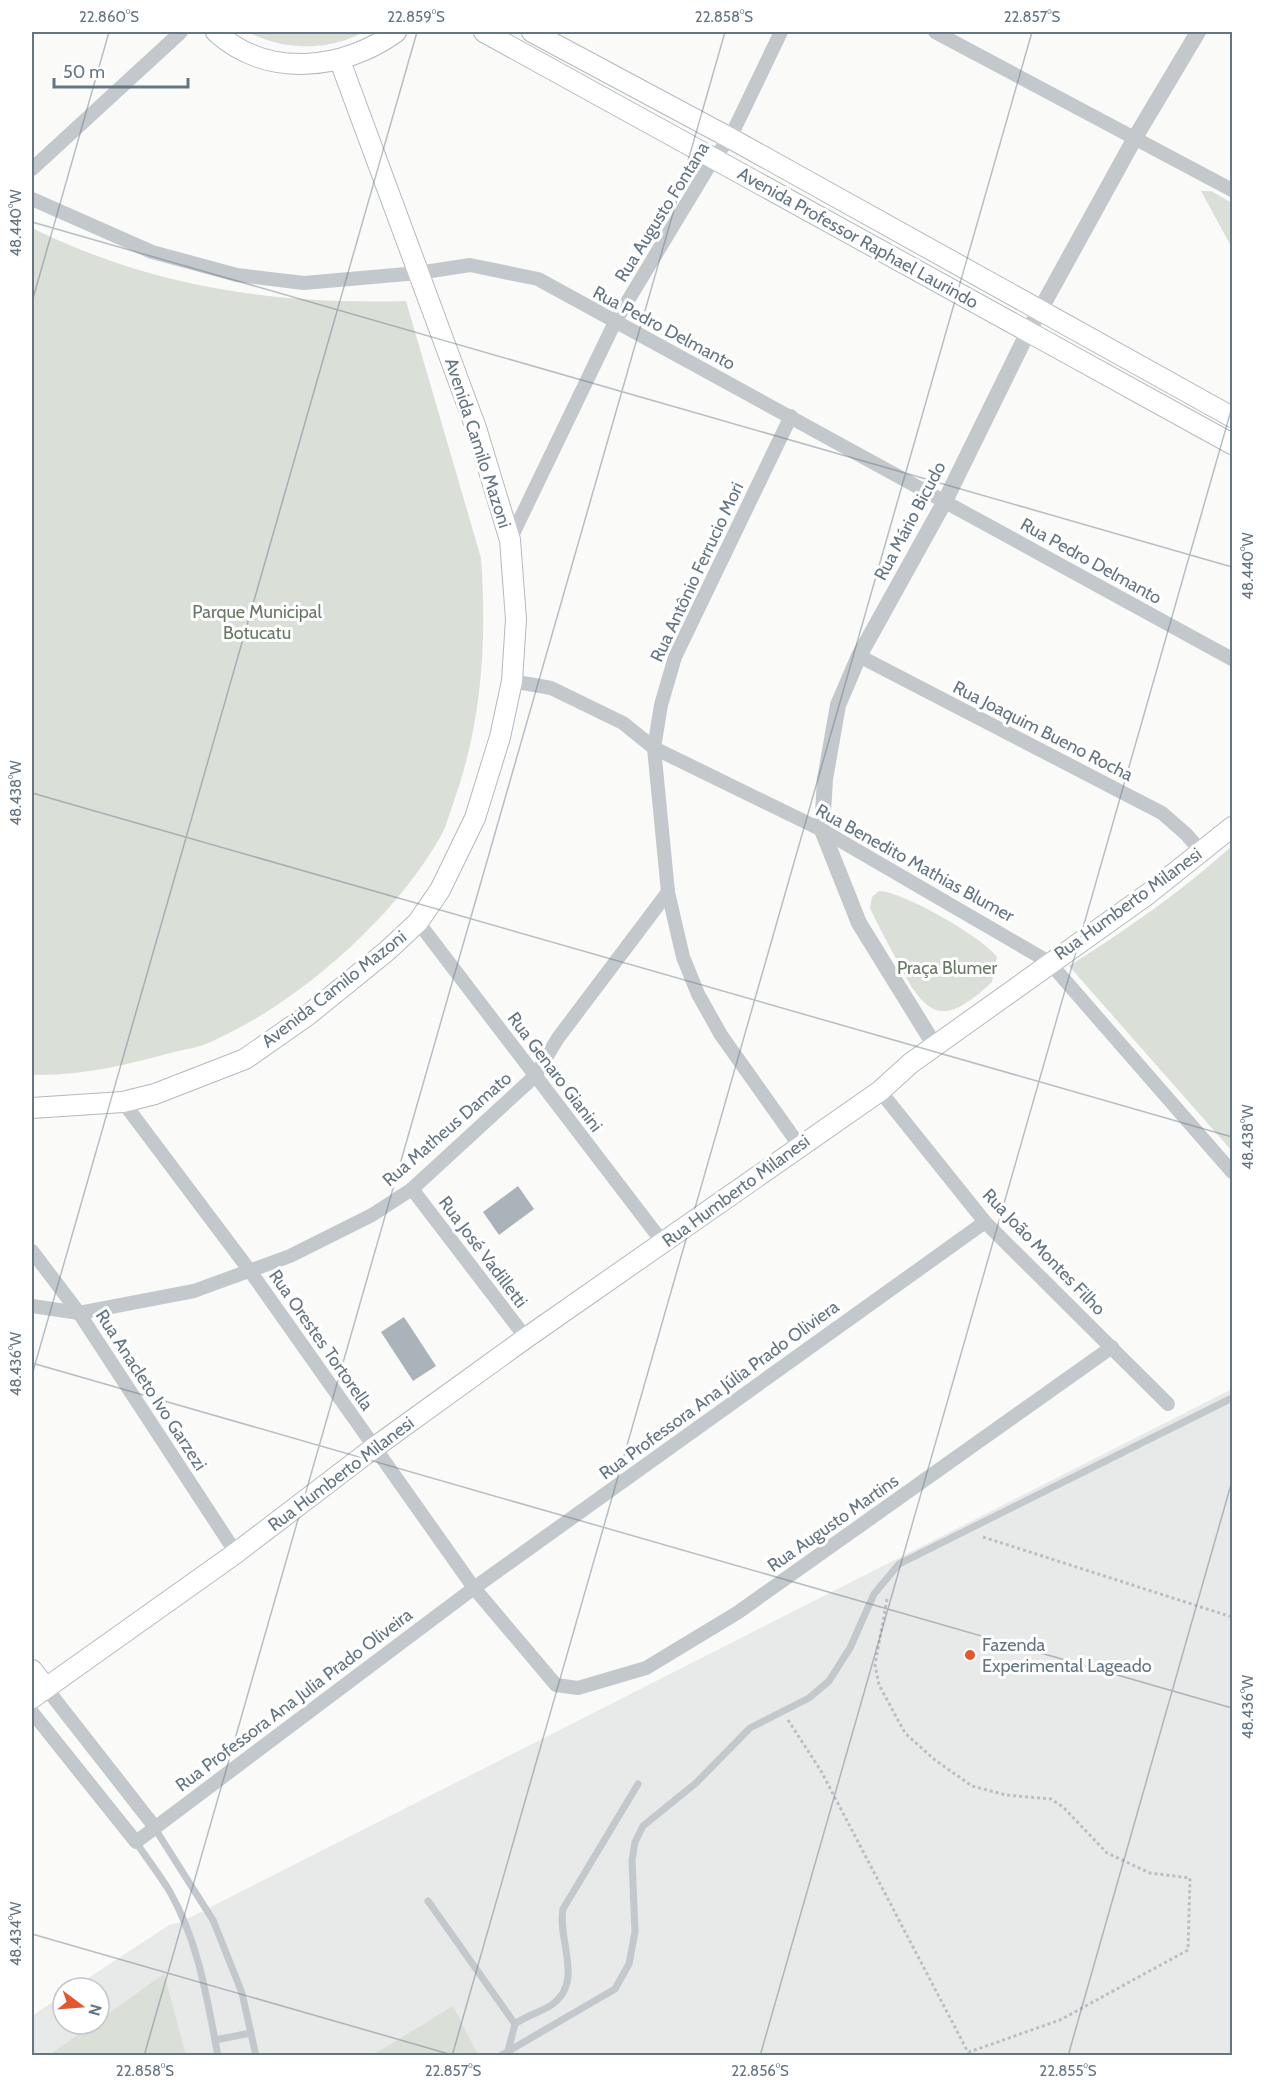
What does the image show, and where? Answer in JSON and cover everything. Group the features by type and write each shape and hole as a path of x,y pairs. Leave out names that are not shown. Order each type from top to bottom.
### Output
{"main road":[{"path":"216,32 249,52 278,62 309,65 340,61 375,47 396,32"},
{"name":"Avenida Professor Raphael Laurindo","path":"484,32 1233,444"},
{"name":"Avenida Professor Raphael Laurindo","path":"532,32 730,138 1233,417"},
{"name":"Avenida Camilo Mazoni","path":"32,1108 123,1102 155,1094 245,1059 308,1015 387,951 418,922 440,890 475,819 500,737 512,681 516,619 510,540 476,428 340,61"},
{"name":"Rua Humberto Milanesi","path":"39,1693 236,1553 375,1447 525,1338 664,1244 799,1145 880,1091 935,1046 1049,962 1148,894 1233,827"},
{"path":"32,1670 39,1693"}],"street":[{"path":"33,162 181,32"},
{"name":"Rua Augusto Fontana","path":"510,540 615,322 714,158 730,138 781,32"},
{"path":"935,32 1136,136 1233,190"},
{"name":"Rua Mário Bicudo","path":"935,1046 859,923 822,830 825,779 838,705 859,656 945,501 1028,332 1136,136 1198,32"},
{"name":"Rua Pedro Delmanto","path":"32,199 152,252 237,275 304,283 418,273 470,265 538,279 1233,659"},
{"name":"Rua Antônio Ferrucio Mori","path":"791,416 675,657 661,705 654,747 668,892 683,957 698,994 722,1035 799,1145"},
{"name":"Rua Joaquim Bueno Rocha","path":"859,656 1162,813 1201,851"},
{"name":"Rua Benedito Mathias Blumer","path":"512,681 551,688 623,723 654,747 822,830 1049,962 1233,1172"},
{"name":"Rua Matheus Damato","path":"32,1306 79,1313 194,1291 310,1246 372,1215 412,1189 536,1076 558,1038 668,892"},
{"name":"Rua Genaro Gianini","path":"418,922 664,1244"},
{"name":"Rua João Montes Filho","path":"880,1091 985,1222 1168,1404"},
{"name":"Rua Orestes Tortorella","path":"123,1102 250,1271 474,1588 556,1685"},
{"name":"Rua José Vadilletti","path":"412,1189 525,1338"},
{"name":"Rua Professora Ana Júlia Prado Oliviera","path":"474,1588 985,1222"},
{"name":"Rua Anacleto Ivo Garzezi","path":"32,1251 79,1313 236,1553"},
{"name":"Rua Augusto Martins","path":"556,1685 578,1688 646,1668 717,1625 1112,1347"},
{"name":"Rua Professora Ana Julia Prado Oliveira","path":"135,1842 474,1588"},
{"path":"39,1693 154,1827"},
{"path":"32,1712 135,1842"}],"lane":[{"path":"500,2055 615,1989 629,1964 635,1932 632,1860 635,1842 643,1826 704,1776 738,1737 750,1728 809,1698 840,1666 874,1594 899,1564 1233,1398"},
{"path":"508,2051 515,2024 553,2004 562,1994 569,1967 561,1921 564,1910 638,1784"},
{"path":"154,1827 213,1920 242,1993 256,2055"},
{"path":"135,1842 170,1891 190,1936 202,1970 218,2055"},
{"path":"428,1901 515,2024"},
{"path":"215,2040 251,2033"}],"path":[{"path":"964,1532 1010,1543 1233,1617"},
{"path":"783,1713 821,1771 970,2054 1060,2020 1188,1950 1190,1878 1150,1873 1107,1853 1063,1807 1051,1799 1006,1795 972,1786 935,1760 905,1733 879,1685 875,1665 888,1607 885,1579"}],"shaded area":[{"name":"Fazenda Experimental Lageado","path":"1232,1389 1232,2055 32,2056 32,2016 51,2003 51,2036 111,2036 111,1976 91,1976 169,1925 181,1922"}],"green space":[{"path":"248,32 363,32 335,43 306,46 276,42"},
{"path":"1201,191 1211,191 1232,203 1232,248"},
{"name":"Parque Municipal Botucatu","path":"32,228 122,265 214,288 309,300 406,301 481,558 483,588 481,678 465,767 442,834 399,896 343,954 312,980 246,1024 194,1048 103,1069 50,1075 32,1075"},
{"path":"1232,846 1232,1151 1069,966 1153,909"},
{"name":"Praça Blumer","path":"879,891 905,899 942,917 989,949 997,957 992,982 976,996 950,1010 939,1011 929,1007 910,984 870,908 872,897"},
{"path":"164,1974 186,2055 49,2055 76,2036 111,2036 111,2012"},
{"path":"453,2006 478,2055 373,2055"}],"building":[{"path":"518,1186 534,1209 499,1235 483,1212"},
{"path":"404,1317 436,1366 413,1381 381,1332"}],"place":[{"name":"Fazenda Experimental Lageado","path":"970,1655"}]}
